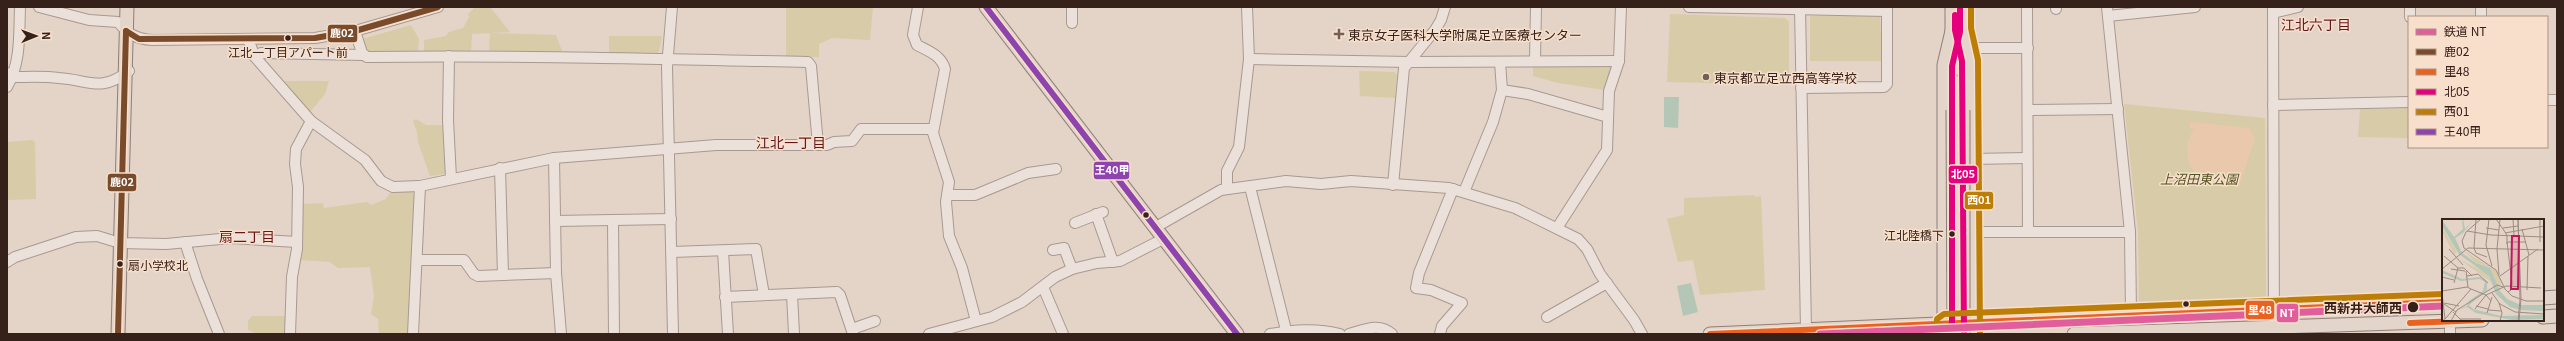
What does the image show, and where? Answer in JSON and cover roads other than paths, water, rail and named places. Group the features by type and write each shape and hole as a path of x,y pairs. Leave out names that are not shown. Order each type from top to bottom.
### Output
{"main road":[{"path":"118,334 120,243 128,71 126,31 127,7"},
{"path":"986,7 1238,334"},
{"path":"1952,7 1958,30 1968,48 1970,60 1972,328"},
{"path":"1944,328 1944,65 1958,30 1963,7"},
{"path":"1954,334 1958,30"},
{"path":"1958,110 1963,334"},
{"path":"2544,298 2557,297"},
{"path":"1710,334 1806,330 1972,328 2131,315 2442,302"},
{"path":"2544,317 2557,316"},
{"path":"2074,334 2450,328 2478,321"}],"street":[{"path":"7,87 10,75 17,62 20,7"},
{"path":"39,7 89,20 118,22 126,31 139,40 305,39 355,31 438,7"},
{"path":"672,7 667,59 673,334"},
{"path":"918,7 913,35 917,45 936,55 943,62 945,69 932,134 949,182 949,236 962,268 976,321"},
{"path":"1072,7 1072,23"},
{"path":"1227,189 1227,171 1239,147 1249,58 1247,7"},
{"path":"1393,185 1404,68 1442,20 1445,7"},
{"path":"1535,60 1536,7"},
{"path":"1557,228 1607,150 1609,91 1619,61 1620,7"},
{"path":"1689,7 1887,9 1887,84 1884,87 1801,88"},
{"path":"2027,7 2028,232"},
{"path":"2131,315 2130,232 2108,11 2191,7"},
{"path":"2274,331 2273,10 2298,7"},
{"path":"1800,9 1806,330"},
{"path":"355,31 364,55"},
{"path":"248,39 255,57 311,121 365,160 381,181 393,187 420,186 451,178 554,158 716,145 818,145 852,140 860,129 933,129"},
{"path":"1968,48 2028,48"},
{"path":"255,57 261,53 808,62 811,66 818,145"},
{"path":"449,56 448,120 451,178"},
{"path":"1249,58 1409,62 1500,62 1535,60 1619,61"},
{"path":"1464,192 1488,137 1502,90 1500,62"},
{"path":"10,75 60,78 95,85 117,80 128,71"},
{"path":"1502,90 1528,94 1608,116"},
{"path":"2274,105 2408,102"},
{"path":"2028,110 2118,109"},
{"path":"290,334 292,277 297,242 296,149 311,121"},
{"path":"554,158 556,273 561,334"},
{"path":"1971,159 2027,158"},
{"path":"500,168 503,275"},
{"path":"948,195 975,195 1028,173 1056,169"},
{"path":"1156,227 1221,190 1286,181 1321,184 1351,181 1453,189 1515,208 1578,239 1587,249 1642,334"},
{"path":"413,334 420,186"},
{"path":"1250,187 1287,332"},
{"path":"1440,334 1442,326 1462,303 1431,290 1416,288 1420,273 1453,189"},
{"path":"1075,223 1100,213 1113,262"},
{"path":"556,221 671,219"},
{"path":"613,220 614,334"},
{"path":"1971,232 2130,232"},
{"path":"7,262 15,257 76,237 97,236 120,243 185,242 231,238 297,242"},
{"path":"929,334 963,329 976,321 1006,310 1072,269 1128,258 1165,238"},
{"path":"185,242 197,279 219,334"},
{"path":"1053,250 1064,248 1072,269"},
{"path":"672,252 756,249 764,295"},
{"path":"723,251 728,334"},
{"path":"417,260 464,260 474,274 478,276 556,273"},
{"path":"1547,317 1608,283"},
{"path":"1043,287 1063,334"},
{"path":"725,297 837,292 840,294 852,331 875,321"},
{"path":"792,294 794,334"},
{"path":"1349,334 1373,327 1385,328 1392,334"},
{"path":"1270,334 1324,330 1340,334"}],"rail line":[{"name":"NT","path":"1820,334 2442,306"}],"place":[{"name":"東京女子医科大学附属足立医療センター","path":"1339,34"},
{"name":"江北一丁目アパート前","path":"288,38"},
{"name":"東京都立足立西高等学校","path":"1706,77"},
{"name":"江北陸橋下","path":"1952,234"},
{"name":"扇小学校北","path":"120,264"},
{"name":"西新井大師西","path":"2413,307"}],"district":[{"name":"江北六丁目","path":"2316,24"},
{"name":"江北一丁目","path":"791,142"},
{"name":"扇二丁目","path":"247,236"}],"park label":[{"name":"上沼田東公園","path":"2199,178"}]}
